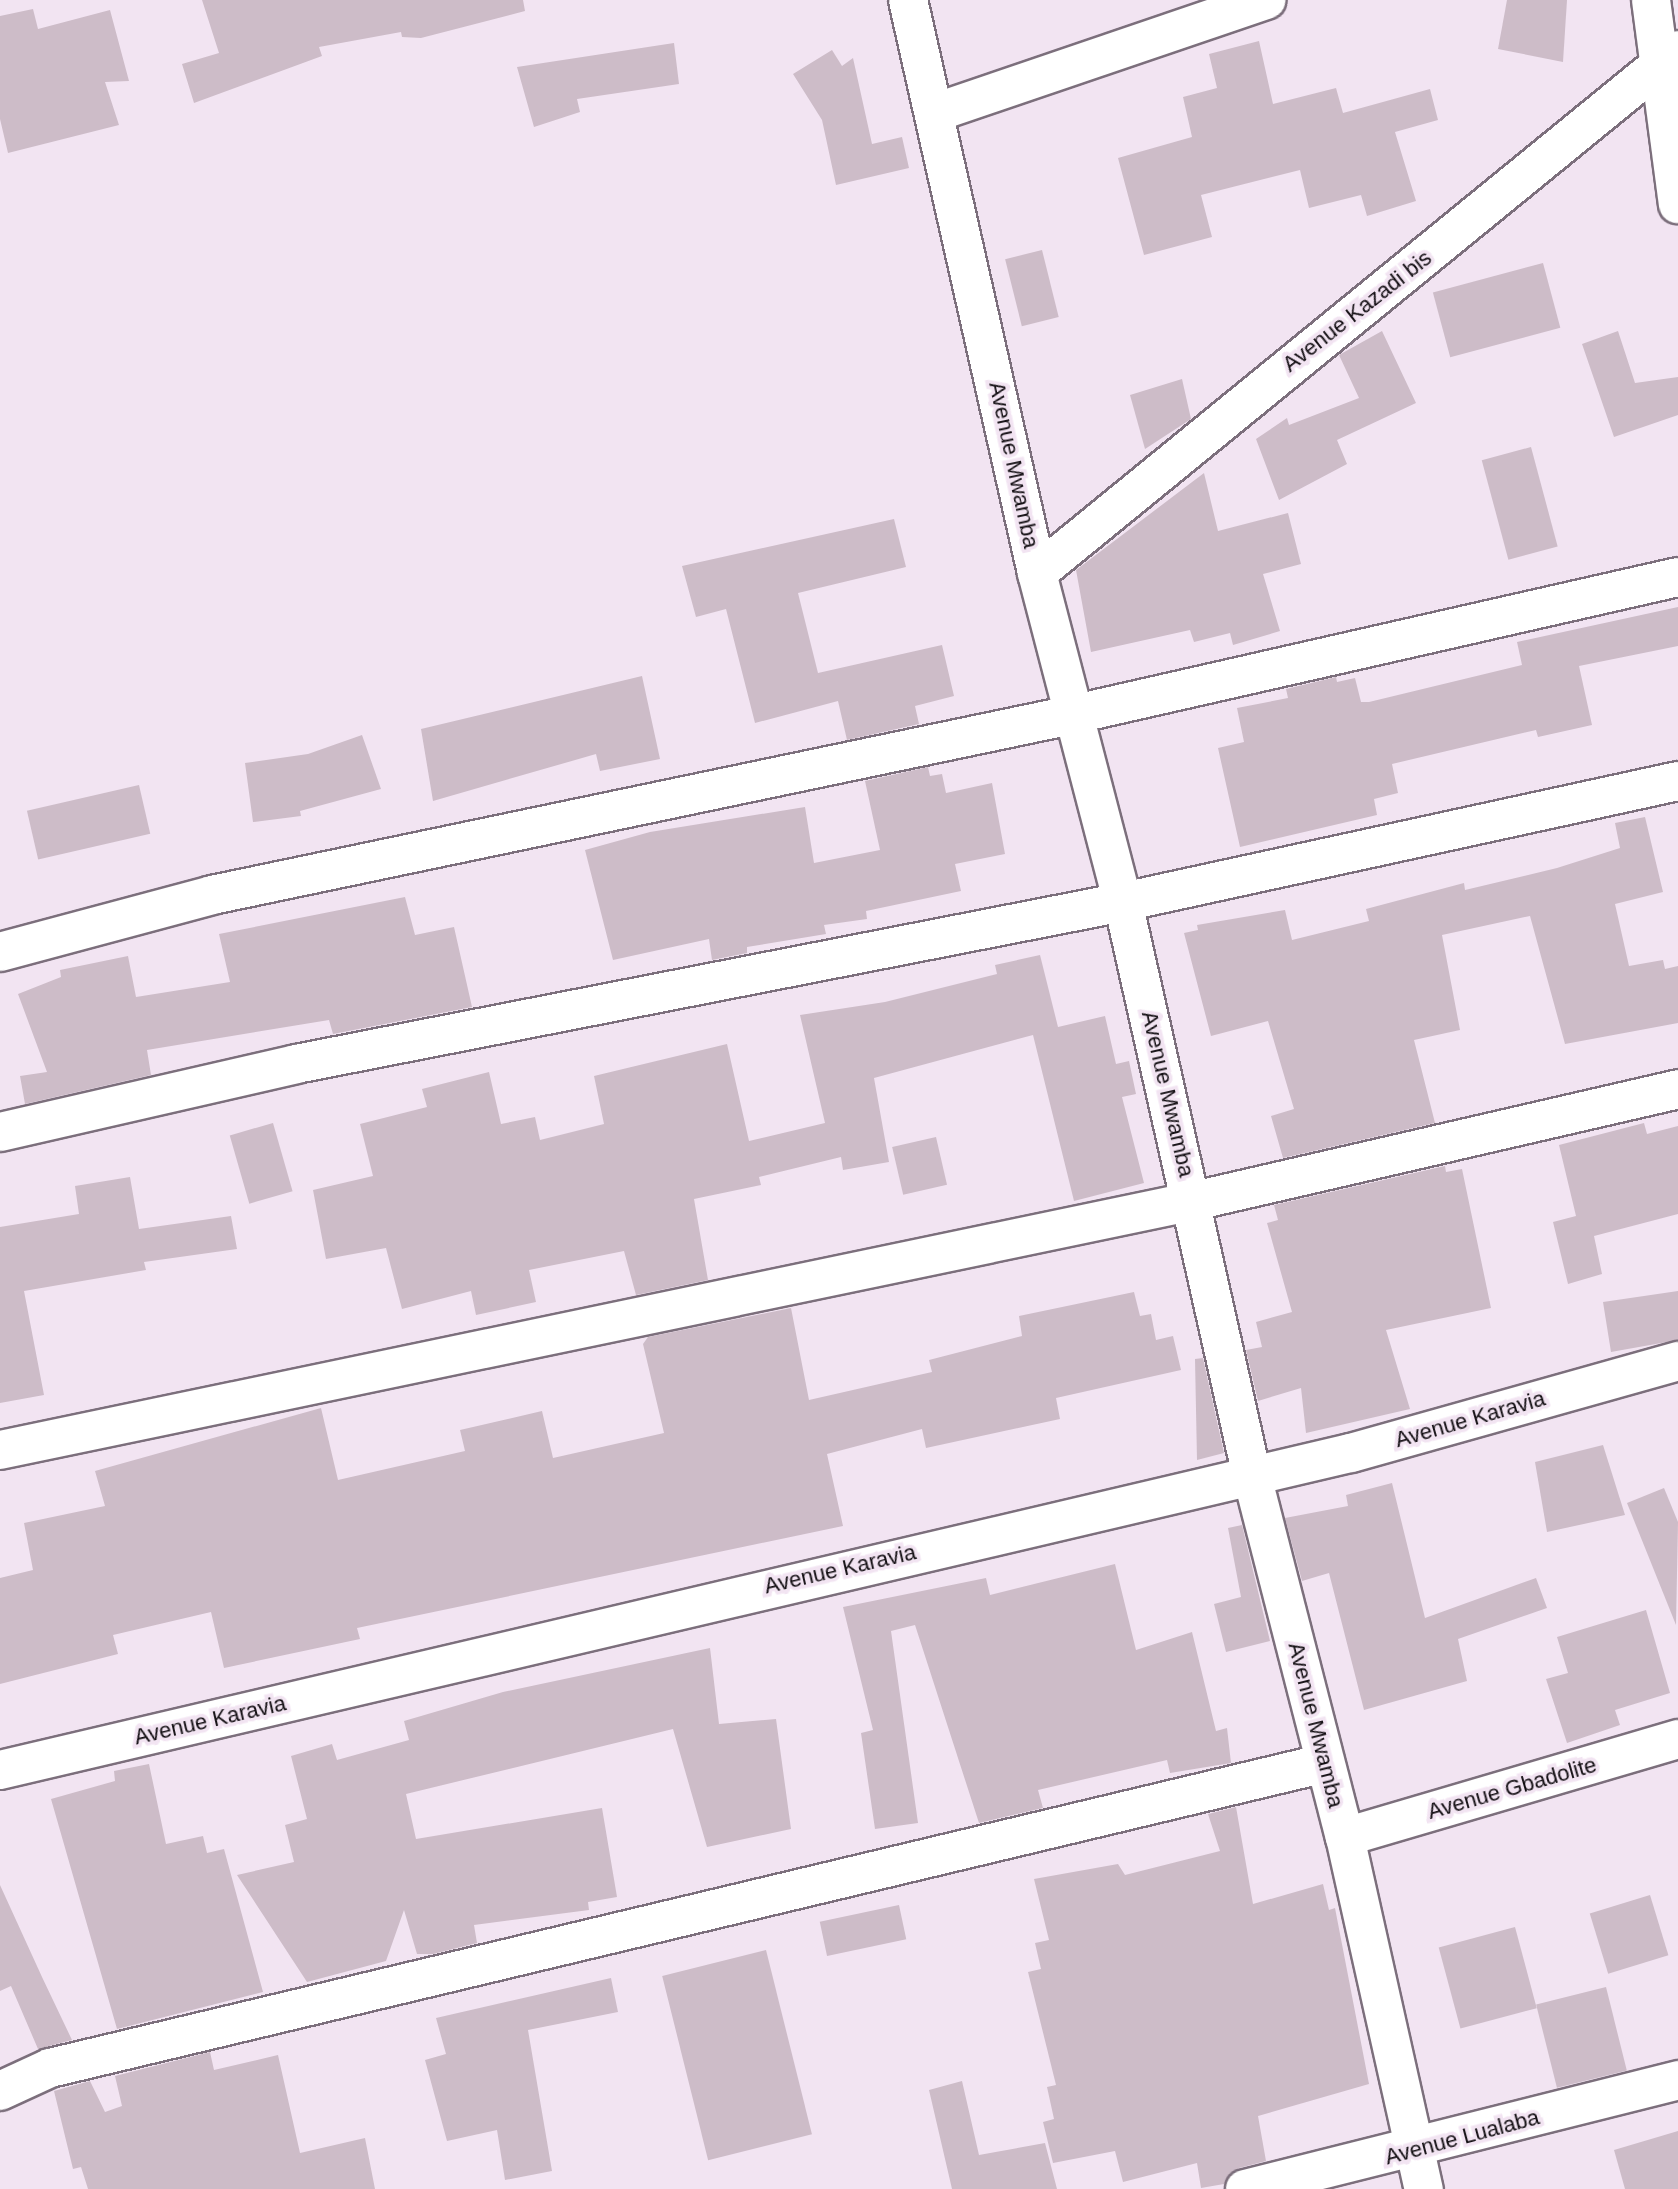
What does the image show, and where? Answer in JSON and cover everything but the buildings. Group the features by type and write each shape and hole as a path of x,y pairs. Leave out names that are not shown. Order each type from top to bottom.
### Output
{"street":[{"name":"Avenue Mwamba","path":"908,0 937,112 1037,573 1071,715 1123,902 1194,1201 1251,1472 1345,1837 1424,2189"},
{"path":"937,112 1266,0"},
{"path":"1651,0 1668,57 1678,204"},
{"name":"Avenue Kazadi bis","path":"1037,573 1668,57"},
{"path":"0,952 212,895 1071,715 1678,577"},
{"path":"0,1132 296,1064 1123,902 1678,781"},
{"path":"0,1450 1194,1201 1678,1089"},
{"name":"Avenue Karavia","path":"0,1770 1251,1472 1351,1453 1678,1361"},
{"name":"Avenue Gbadolite","path":"1345,1837 1678,1739"},
{"path":"0,2091 50,2068 1325,1763"},
{"name":"Avenue Lualaba","path":"1245,2189 1414,2151 1678,2080"}]}
